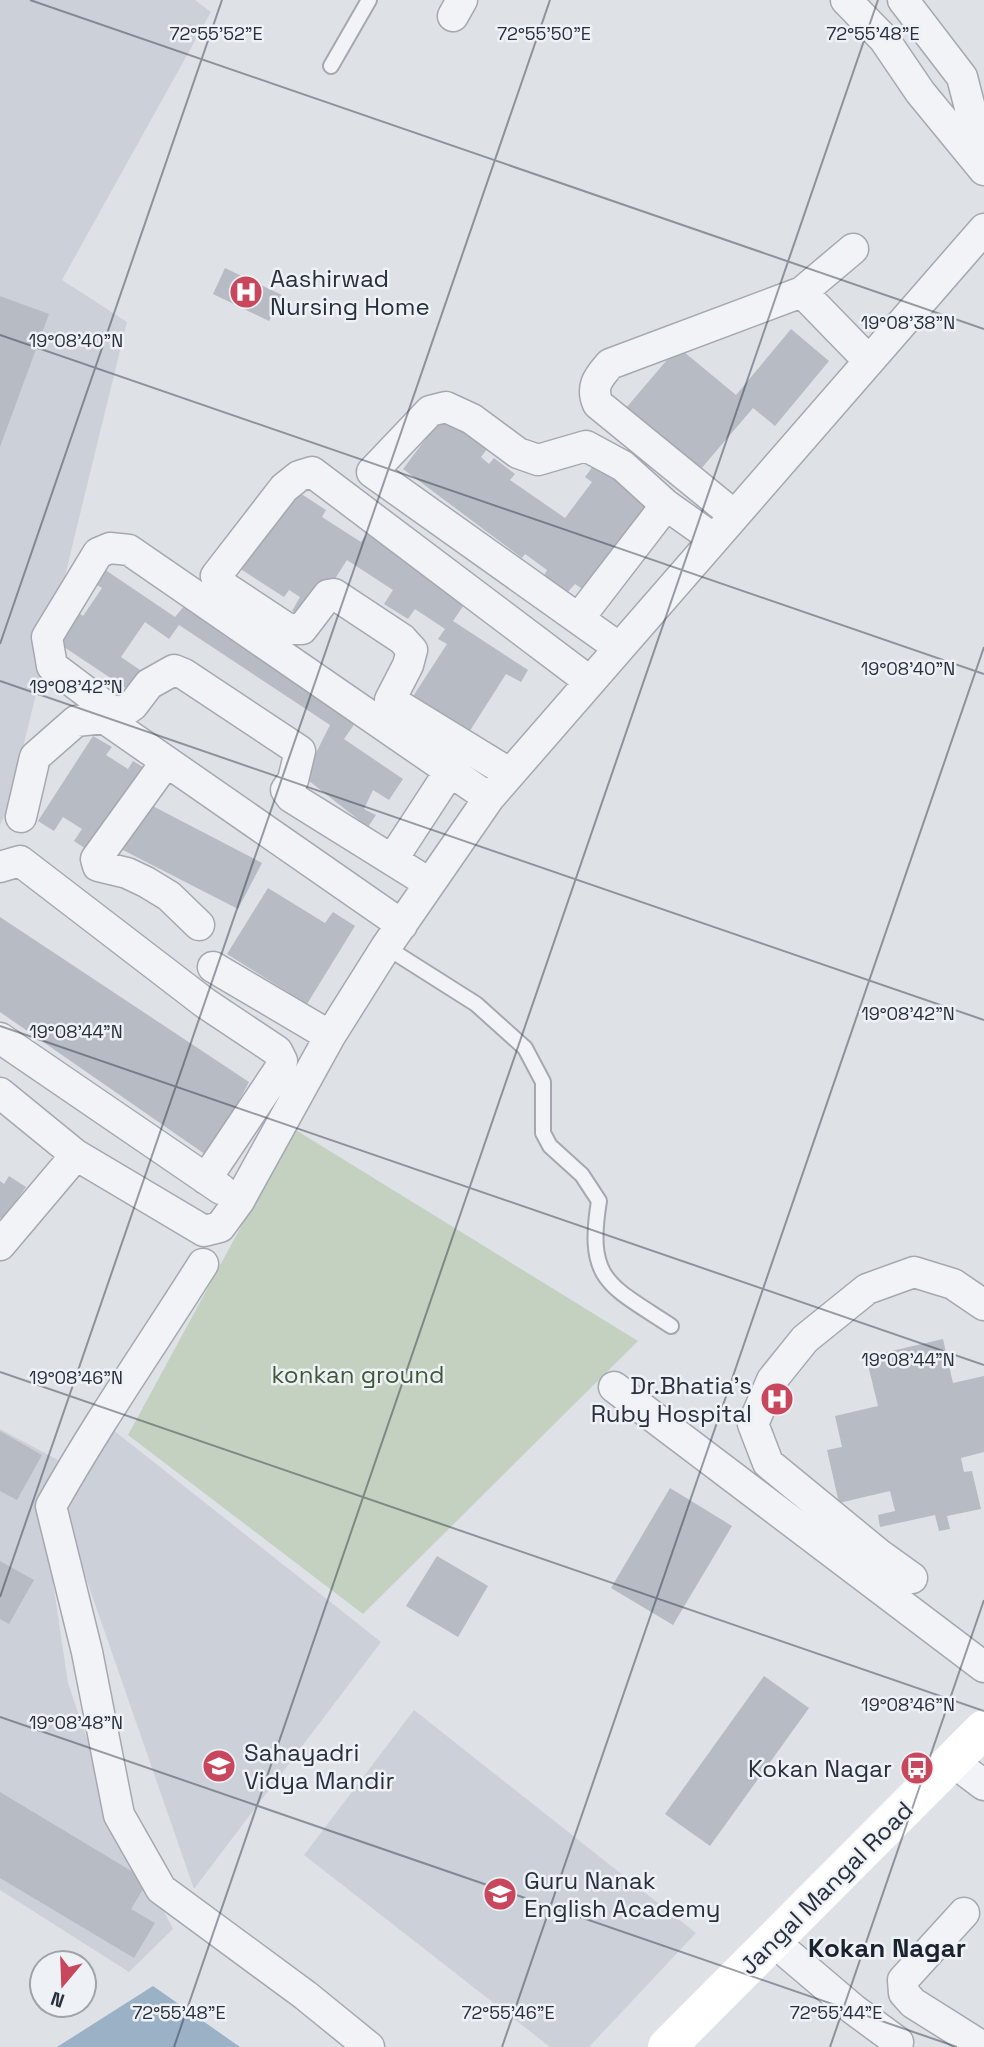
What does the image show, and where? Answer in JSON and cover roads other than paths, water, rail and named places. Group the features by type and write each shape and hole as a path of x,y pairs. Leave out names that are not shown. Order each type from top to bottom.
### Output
{"main road":[{"name":"Jangal Mangal Road","path":"667,2047 983,1731"}],"street":[{"path":"846,0 884,39 927,101 984,170"},
{"path":"903,0 962,77 984,162"},
{"path":"0,1093 76,1155 204,1231 220,1227 239,1201 330,1036 393,936 489,798 984,229"},
{"path":"734,515 598,404 593,393 597,380 610,364 802,292 853,249"},
{"path":"802,292 869,360"},
{"path":"618,647 372,472 430,411 446,407 472,419 518,453 538,460 586,446 623,466 666,505 714,539"},
{"path":"509,773 390,699 408,665 412,650 402,639 334,594 328,595 302,629 288,629 220,584 216,576 284,488 299,477 312,472 589,681"},
{"path":"579,618 666,505"},
{"path":"429,883 291,797 286,790 293,780 300,751 184,674 174,670 159,676 122,713 109,709 52,666 47,637 98,553 110,548 129,550 489,798"},
{"path":"21,817 35,757 76,721 104,718 166,762 393,936"},
{"path":"166,762 96,859 98,866 127,873 169,896 199,925"},
{"path":"392,860 450,771"},
{"path":"0,867 20,861 205,1003 277,1051 282,1061 279,1070 206,1179"},
{"path":"212,967 330,1036"},
{"path":"0,1038 239,1201"},
{"path":"0,1245 76,1155"},
{"path":"203,1264 130,1379 95,1427 51,1506 87,1652 119,1815 161,1889 305,1995 369,2047"},
{"path":"984,1305 953,1284 914,1272 867,1289 805,1339 772,1380 753,1424 768,1463 984,1667"},
{"path":"614,1387 872,1564 912,1578"},
{"path":"952,1761 984,1785"},
{"path":"964,1913 904,1980 904,1993 913,2003 983,2047"},
{"path":"773,1941 853,2009 898,2042"}],"lane":[{"path":"331,66 369,0"},
{"path":"393,936 477,1004 525,1048 542,1082 542,1133 550,1146 582,1175 599,1200 594,1233 595,1258 609,1285 671,1326"}],"water":[{"path":"153,1986 240,2047 57,2047"}],"place":[{"name":"Aashirwad Nursing Home","path":"246,292"},
{"name":"Dr.Bhatia's Ruby Hospital","path":"777,1399"},
{"name":"Sahayadri Vidya Mandir","path":"219,1766"},
{"name":"Kokan Nagar","path":"917,1768"},
{"name":"Guru Nanak English Academy","path":"500,1894"}],"district":[{"name":"Kokan Nagar","path":"887,1948"}],"park label":[{"name":"konkan ground","path":"358,1374"}]}
